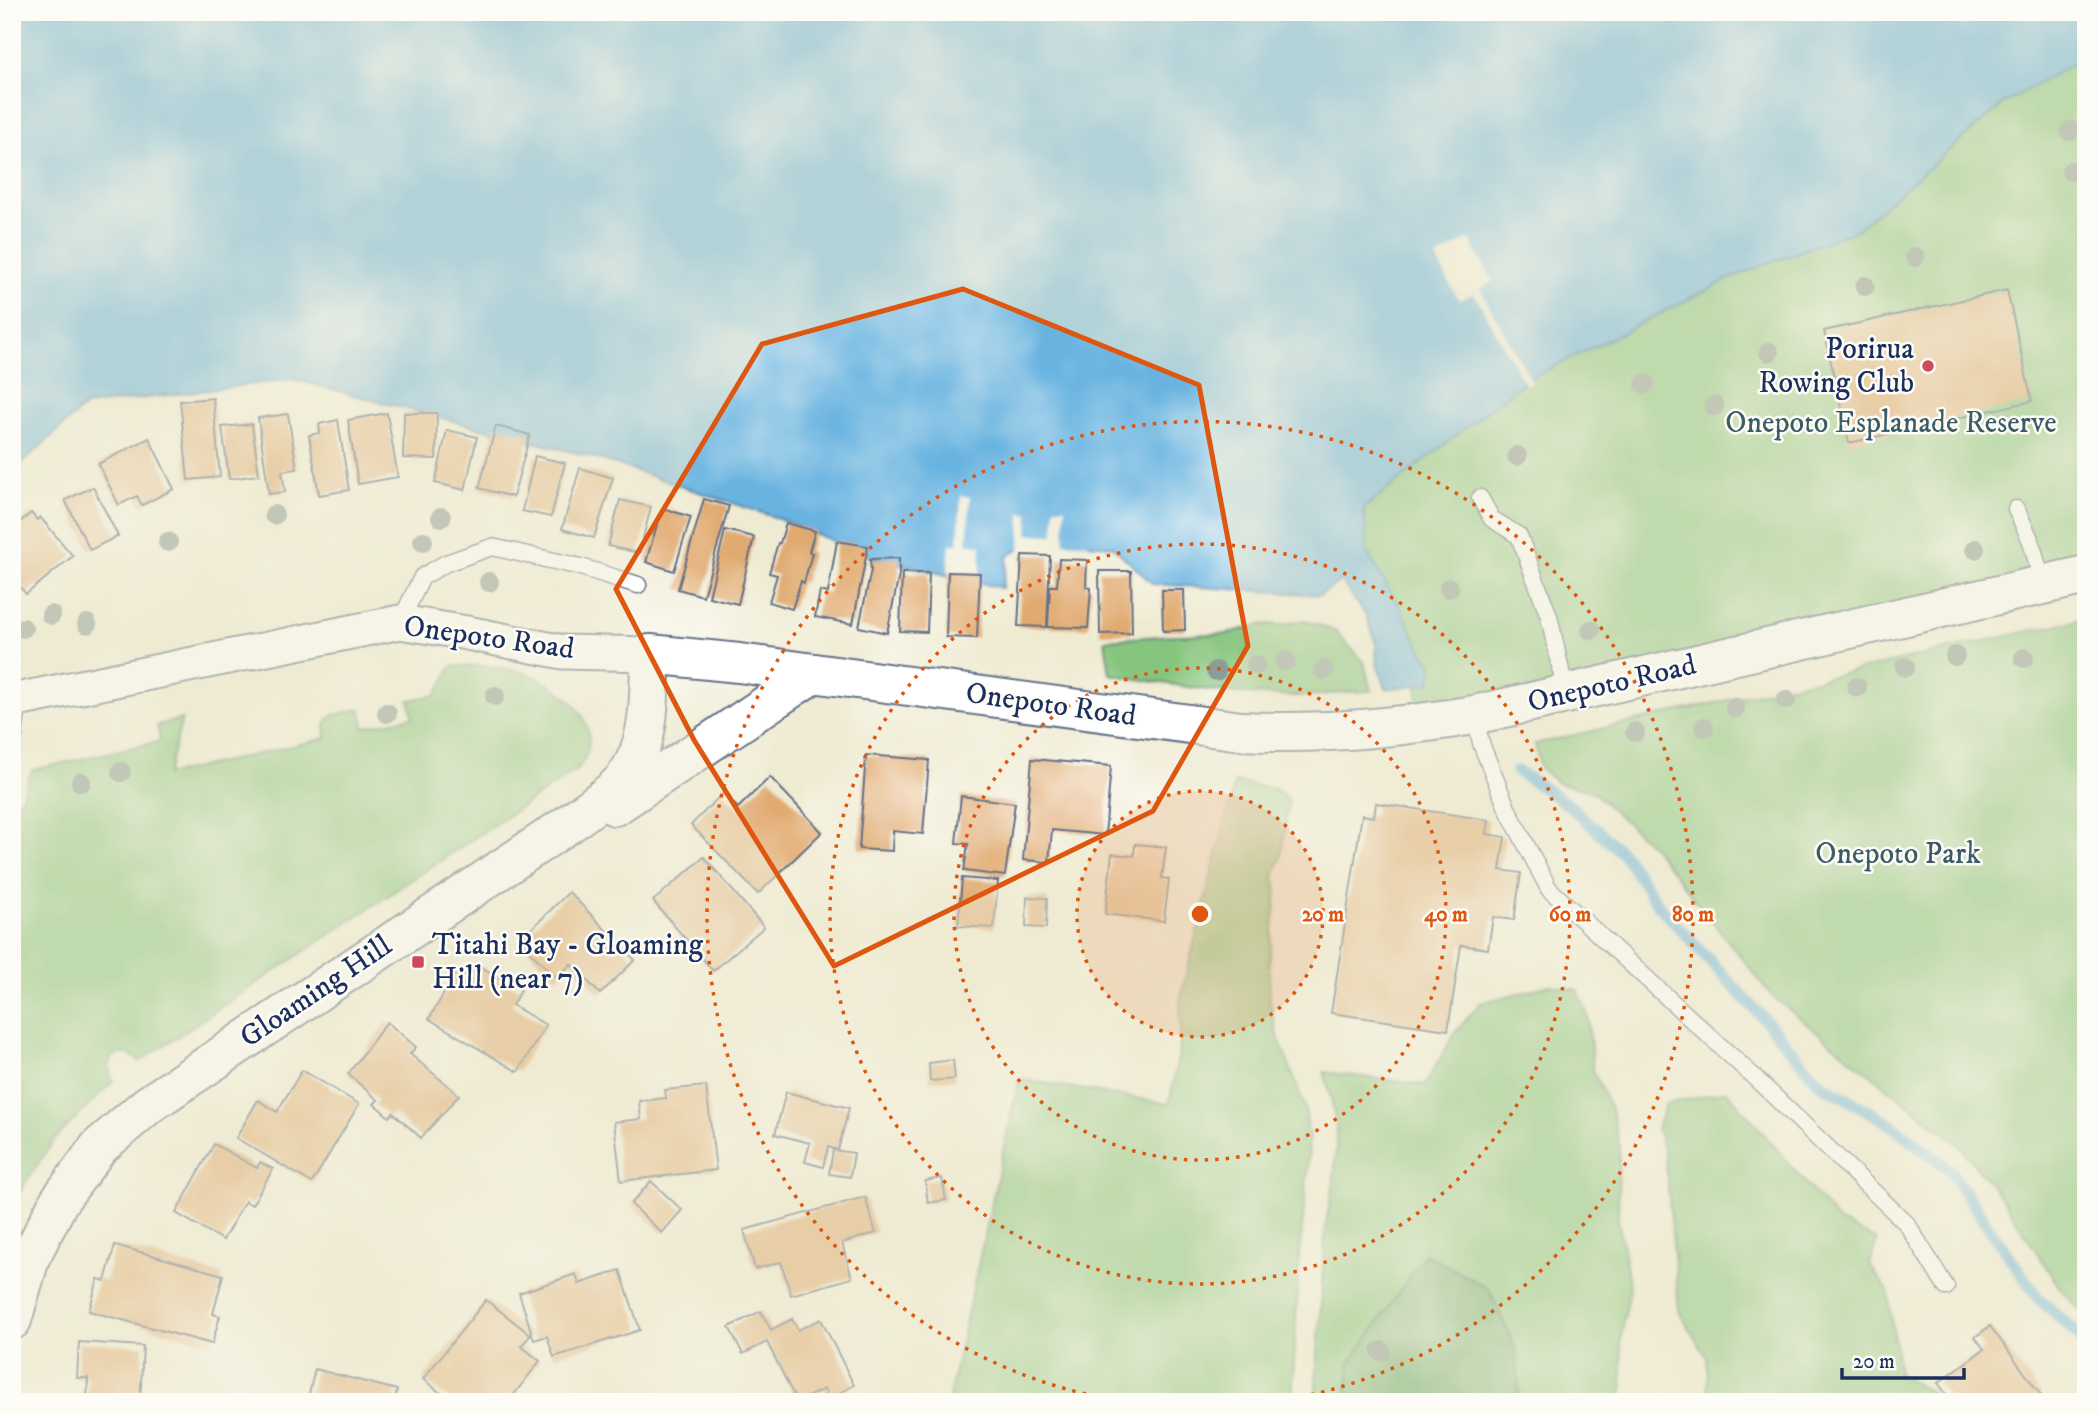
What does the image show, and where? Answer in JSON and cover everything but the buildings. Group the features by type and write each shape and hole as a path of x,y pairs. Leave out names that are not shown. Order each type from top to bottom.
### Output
{"street":[{"name":"Onepoto Road","path":"15,700 400,622 563,652 650,654 814,673 1241,731 1343,732 1418,725 1474,715 2086,575"},
{"name":"Gloaming Hill","path":"12,1320 30,1258 59,1201 99,1147 148,1105 570,823 622,781 635,764 648,718 650,654"},
{"path":"570,823 602,814 814,673"}],"lane":[{"path":"1480,498 1492,519 1519,536 1549,615 1566,694"},
{"path":"2016,509 2031,541 2043,585"},
{"path":"400,622 422,577 446,563 492,547 581,567 639,586"},
{"path":"12,749 15,700"},
{"path":"1474,715 1482,746 1507,808 1549,889 1744,1067 1907,1224 1947,1287"}],"highlighted area":[{"path":"963,289 1199,385 1248,646 1153,811 834,966 694,740 616,589 762,344"}],"green space":[{"name":"Onepoto Esplanade Reserve","path":"2086,56 2086,575 1418,725 1417,684 1368,565 1364,508 1525,381 1733,277 1856,230 2004,103"},
{"name":"Onepoto Park","path":"2086,618 2086,1317 2061,1290 2002,1198 1957,1143 1772,996 1652,846 1592,791 1558,783 1540,768 1535,744"},
{"path":"1305,620 1335,631 1364,662 1371,691 1301,696 1245,694 1110,674 1105,640 1226,634 1263,624 1281,625"},
{"path":"452,666 494,667 518,671 534,676 564,695 585,721 589,736 587,752 578,769 140,1061 128,1054 113,1056 109,1068 113,1081 55,1139 12,1206 12,804 20,800 32,770 160,741 157,725 182,719 167,775 326,738 325,725 334,715 361,709 364,727 413,717 409,700 436,695"},
{"path":"1235,782 1275,789 1289,800 1281,858 1274,875 1277,892 1269,966 1270,1002 1276,1031 1305,1107 1309,1137 1299,1258 1292,1402 948,1402 1019,1079 1169,1104 1180,1049 1180,999"},
{"path":"1550,985 1578,990 1588,1016 1593,1072 1612,1111 1619,1146 1618,1219 1630,1287 1621,1338 1623,1402 1520,1402 1516,1349 1350,1363 1346,1402 1315,1402 1326,1223 1334,1181 1337,1132 1324,1072 1425,1085 1454,1034 1480,1003"},
{"path":"1727,1091 1838,1221 1877,1240 1870,1265 1888,1291 1899,1375 1949,1402 1708,1402 1707,1358 1679,1312 1665,1154 1657,1129 1665,1104"},
{"path":"1425,1254 1489,1289 1516,1349 1520,1402 1346,1402 1350,1363"}],"water":[{"path":"12,12 2086,12 2086,56 2004,103 1856,230 1733,277 1525,381 1364,508 1367,552 1433,666 1430,683 1386,689 1377,664 1376,644 1366,615 1341,581 1320,595 1153,584 1112,546 1038,540 1008,555 1002,588 875,558 774,517 603,460 293,379 85,406 12,472"}],"pier":[{"path":"1469,239 1493,281 1480,289 1532,382 1526,385 1474,293 1459,300 1436,258"},
{"path":"961,496 970,497 967,544 981,545 980,573 948,572 950,544 958,544"},
{"path":"1055,507 1065,507 1064,542 1088,543 1088,547 1039,543 1020,553 1021,513 1029,514 1028,534 1054,535"}],"waterway":[{"path":"1517,771 1569,805 1624,855 1659,906 1766,1021 1819,1083 1886,1121 1948,1168 2038,1298 2076,1332 2086,1345"}],"place":[{"name":"Porirua Rowing Club","path":"1928,366"},
{"name":"Titahi Bay - Gloaming Hill (near 7)","path":"418,962"}]}
